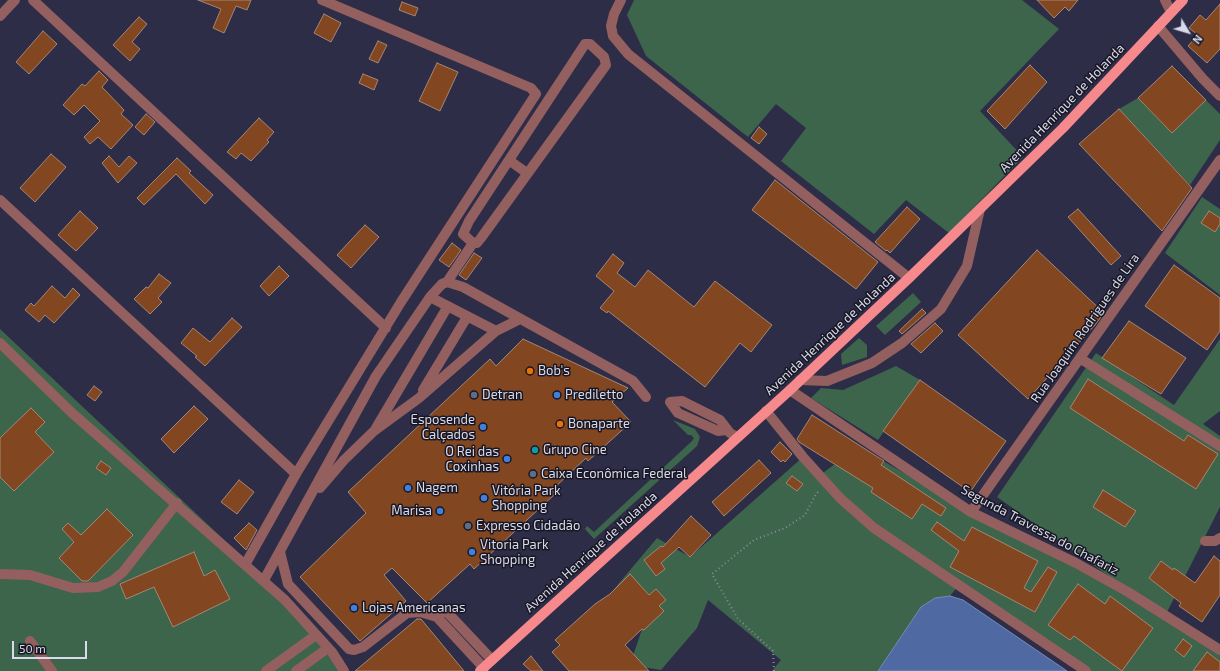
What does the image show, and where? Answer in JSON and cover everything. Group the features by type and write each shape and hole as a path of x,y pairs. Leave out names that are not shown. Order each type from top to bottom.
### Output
{"main road":[{"name":"Avenida Henrique de Holanda","path":"488,664 790,390 909,278 1063,128 1183,0"}],"street":[{"path":"0,16 15,0"},
{"path":"33,0 386,328"},
{"path":"246,564 296,474 386,328 535,96 536,92 322,0"},
{"path":"621,0 614,14 611,26 613,36 628,54 909,278"},
{"path":"1165,0 1171,12"},
{"path":"1158,26 1203,80 1220,96"},
{"path":"264,580 376,376 430,297 442,284 446,282 473,243 477,243 481,238 527,172 606,65 604,57 590,44 583,45 464,231 464,236 473,243"},
{"name":"Rua Joaquim Rodrigues de Lira","path":"971,512 1081,359 1220,160"},
{"path":"510,161 527,172"},
{"path":"0,200 296,474"},
{"path":"800,380 827,381 872,363 902,343 941,309 967,266 980,208"},
{"path":"446,282 463,287 633,381 646,397"},
{"path":"430,297 496,331"},
{"path":"374,431 448,306"},
{"path":"419,398 467,316"},
{"path":"303,509 344,460 374,431 419,398 496,331 520,319"},
{"path":"0,343 71,412 246,564 285,600 328,648 344,671"},
{"path":"1081,359 1220,446"},
{"name":"Segunda Travessa do Chafariz","path":"790,390 971,512 1083,567 1128,592 1220,650"},
{"path":"670,402 682,402 705,419 720,420 722,431"},
{"path":"766,411 840,498 879,532 1086,671"},
{"path":"705,419 700,429 713,434 722,431 737,437"},
{"path":"0,574 30,575 73,588 98,587 112,581 123,572 177,504"},
{"path":"1206,541 1215,541 1220,538"},
{"path":"280,552 288,584 349,649 354,650 363,647 411,611 443,612 488,664"},
{"path":"443,612 488,664"},
{"path":"266,671 316,635"},
{"path":"30,641 52,671"},
{"path":"296,671 328,648"}],"path":[{"path":"774,671 773,651 738,619 712,574 754,540 785,528 805,515 816,494 827,484"}],"green space":[{"path":"634,0 1022,0 1059,29 980,111 1023,157 949,233 906,200 874,234 781,161 806,128 776,104 748,137 646,56 627,15"},
{"path":"1138,98 1172,133 1206,100 1220,114 1220,140 1190,185 1119,109"},
{"path":"1202,197 1220,209 1220,295 1165,253"},
{"path":"913,293 921,302 885,335 876,326"},
{"path":"0,329 288,600 343,671 0,671"},
{"path":"859,338 867,345 867,357 842,365 841,354"},
{"path":"1220,339 1220,411 1203,424 1220,436 1220,507 1165,616 1220,653 1220,671 1089,671 958,586 950,596 935,598 921,607 878,671 772,671 781,660 708,600 697,628 661,670 630,665 642,629 610,594 657,538 690,557 803,457 820,475 858,447 988,520 1164,615 997,497 1096,353 1174,405"},
{"path":"896,366 920,380 878,440 811,398 821,388 843,390"},
{"path":"673,420 695,429 700,437 697,446 594,539 585,529 587,526 594,532 694,438 691,435 688,435"}],"water":[{"path":"950,596 963,600 1067,671 878,671 921,607 935,598"}],"building":[{"path":"198,0 251,0 247,10 236,6 224,33 213,28 221,9"},
{"path":"1037,0 1078,0 1069,11 1065,7 1054,18"},
{"path":"402,2 418,8 415,16 399,10"},
{"path":"1220,4 1220,49 1207,63 1188,46 1198,35 1189,28 1200,15 1206,20"},
{"path":"324,14 341,23 331,42 314,33"},
{"path":"139,17 147,24 132,42 140,49 130,61 113,45"},
{"path":"43,31 57,44 29,74 16,62"},
{"path":"378,41 387,45 378,63 369,59"},
{"path":"437,63 458,72 440,111 419,101"},
{"path":"1030,65 1047,82 1005,129 987,111"},
{"path":"1172,66 1206,100 1172,133 1138,98"},
{"path":"99,71 108,80 102,87 124,110 121,114 133,125 111,149 98,137 90,144 84,137 100,121 84,105 74,115 63,105 82,84 85,86"},
{"path":"363,74 378,80 374,90 359,83"},
{"path":"1119,109 1192,188 1162,231 1079,144"},
{"path":"146,114 155,122 144,135 135,127"},
{"path":"259,118 274,132 267,140 269,142 251,161 241,153 236,159 227,152"},
{"path":"759,127 767,134 759,144 751,138"},
{"path":"51,154 66,167 35,202 20,188"},
{"path":"109,156 119,167 129,156 137,163 118,183 102,163"},
{"path":"177,158 191,171 189,173 213,195 205,204 176,174 144,205 137,198"},
{"path":"775,180 878,262 856,289 752,210"},
{"path":"907,207 920,219 890,253 875,242"},
{"path":"1078,209 1121,256 1111,265 1068,217"},
{"path":"80,211 98,228 76,251 58,235"},
{"path":"1209,211 1220,218 1220,224 1215,232 1201,223"},
{"path":"365,225 379,237 351,268 337,255"},
{"path":"452,243 461,250 449,267 439,260"},
{"path":"1037,250 1104,313 1095,325 1028,399 958,335"},
{"path":"474,253 482,258 466,280 459,275"},
{"path":"613,254 624,263 617,273 635,287 648,270 694,307 715,281 772,325 751,352 740,343 705,387 608,311 607,313 600,308 614,291 596,276"},
{"path":"1174,265 1220,298 1220,331 1207,350 1145,306"},
{"path":"279,266 289,276 269,296 260,286"},
{"path":"159,274 171,283 158,298 162,302 150,314 134,299 146,287 148,288"},
{"path":"52,286 65,298 73,288 80,295 54,323 45,315 39,322 25,310 31,303 34,306"},
{"path":"922,309 926,313 902,334 899,331"},
{"path":"232,318 242,327 205,366 195,357 197,356 181,343 193,328 210,342"},
{"path":"1129,321 1186,358 1161,394 1102,358"},
{"path":"935,323 943,331 921,353 911,344"},
{"name":"Vitória Park Shopping","path":"523,339 628,388 612,402 631,422 588,461 586,458 552,490 555,494 474,569 470,564 427,603 392,568 384,575 406,601 360,641 300,577 366,513 348,492 490,359 496,366"},
{"path":"1088,379 1184,441 1188,435 1218,454 1196,489 1070,408"},
{"path":"920,380 1006,441 970,492 883,431"},
{"path":"94,386 102,392 95,401 87,395"},
{"path":"194,406 208,419 174,453 161,439"},
{"path":"31,408 45,422 35,432 54,452 14,491 0,477 0,438"},
{"path":"812,415 884,461 881,465 946,508 941,516 922,504 912,519 871,492 873,488 799,442 797,439"},
{"path":"780,442 792,454 785,462 783,460 781,462 771,452"},
{"path":"759,460 771,473 724,516 712,502"},
{"path":"101,461 111,468 106,475 96,468"},
{"path":"792,476 803,484 797,491 786,483"},
{"path":"239,480 254,492 237,514 221,502"},
{"path":"1103,490 1136,511 1125,527 1093,507"},
{"path":"107,509 133,535 88,581 82,581 59,558 74,542 62,529 68,523 81,535"},
{"path":"691,516 711,535 690,557 679,547 661,563 665,569 656,576 644,560 661,546 663,547"},
{"path":"937,522 964,541 972,527 1038,561 1024,588 1031,592 1048,567 1057,572 1035,612 950,567 959,551 931,530"},
{"path":"249,523 257,530 246,550 234,538"},
{"path":"194,552 204,576 215,570 230,599 173,627 154,587 126,599 120,584"},
{"path":"1214,556 1220,561 1220,595 1202,622 1179,606 1181,603 1149,578 1161,561 1195,583"},
{"path":"630,574 649,595 656,589 666,600 659,606 664,611 625,645 649,671 569,671 552,652 560,645 555,640 595,604 610,594"},
{"path":"1078,584 1105,604 1110,596 1153,628 1122,671 1074,636 1070,640 1048,625"},
{"path":"417,619 421,619 464,671 355,671"},
{"path":"1183,639 1192,646 1184,657 1175,650"},
{"path":"1207,652 1220,662 1220,671 1193,671"},
{"path":"531,656 543,671 531,671 523,664"}],"place":[{"name":"Bob's","path":"530,371"},
{"name":"Detran","path":"474,395"},
{"name":"Prediletto","path":"557,395"},
{"name":"Bonaparte","path":"560,424"},
{"name":"Esposende Calçados","path":"483,427"},
{"name":"Grupo Cine","path":"535,450"},
{"name":"O Rei das Coxinhas","path":"507,459"},
{"name":"Caixa Econômica Federal","path":"533,474"},
{"name":"Nagem","path":"408,488"},
{"name":"Vitória Park Shopping","path":"484,498"},
{"name":"Marisa","path":"440,511"},
{"name":"Expresso Cidadão","path":"468,526"},
{"name":"Vitoria Park Shopping","path":"472,552"},
{"name":"Lojas Americanas","path":"354,608"}]}
